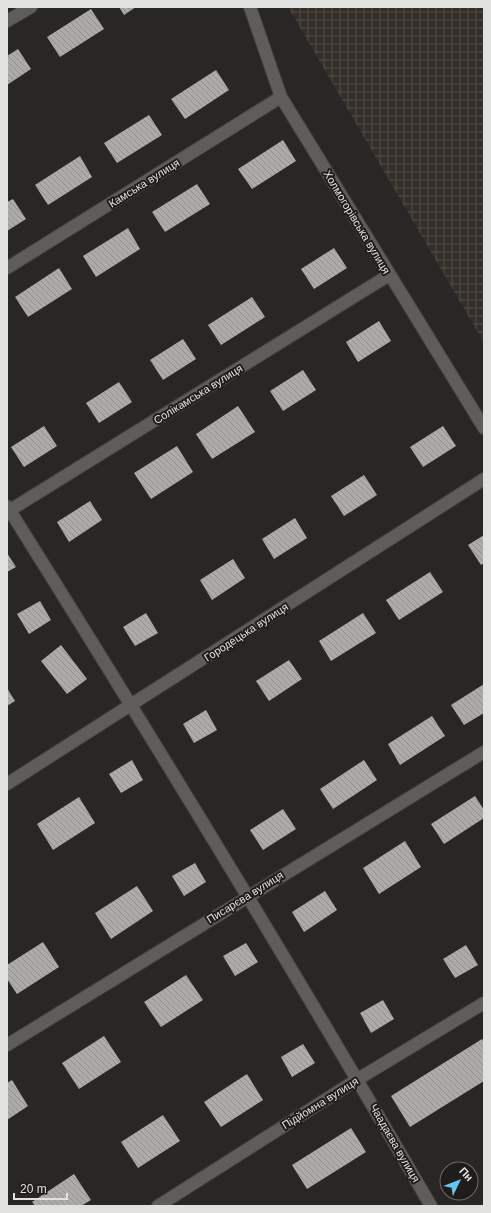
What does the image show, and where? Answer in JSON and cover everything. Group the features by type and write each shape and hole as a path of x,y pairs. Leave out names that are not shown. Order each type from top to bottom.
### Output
{"street":[{"path":"7,21 31,7"},
{"name":"Холмогорівська вулиця","path":"250,7 281,97 484,428"},
{"name":"Камська вулиця","path":"7,268 281,97"},
{"name":"Солікамська вулиця","path":"8,510 389,275"},
{"name":"Городецька вулиця","path":"7,784 484,480"},
{"name":"Чаадаєва вулиця","path":"8,510 131,706 247,896 358,1079 432,1206"},
{"name":"Писарєва вулиця","path":"7,1045 247,896 484,752"},
{"name":"Підйомна вулиця","path":"158,1206 358,1079 484,1003"}],"shaded area":[{"path":"288,7 484,7 484,343"}],"building":[{"path":"119,7 136,7 124,15"},
{"path":"91,9 104,29 60,57 47,37"},
{"path":"18,49 31,69 7,85 7,56"},
{"path":"216,70 229,90 185,119 171,99"},
{"path":"149,115 162,135 117,163 104,143"},
{"path":"283,140 296,161 252,189 238,169"},
{"path":"80,156 92,177 48,205 35,185"},
{"path":"197,184 210,204 165,232 152,212"},
{"path":"13,199 26,219 7,231 7,202"},
{"path":"128,228 140,249 96,277 83,256"},
{"path":"334,248 347,268 314,289 301,269"},
{"path":"59,268 72,289 28,317 15,297"},
{"path":"252,297 265,317 221,345 208,325"},
{"path":"379,321 391,341 358,362 346,342"},
{"path":"183,339 196,359 163,380 150,360"},
{"path":"303,370 316,390 283,411 270,391"},
{"path":"119,382 132,402 99,423 86,403"},
{"path":"238,406 255,432 212,459 196,434"},
{"path":"44,426 57,446 24,467 11,447"},
{"path":"443,426 456,446 423,467 410,447"},
{"path":"177,446 193,472 151,499 134,473"},
{"path":"364,475 377,495 344,516 331,496"},
{"path":"90,501 102,520 69,542 57,522"},
{"path":"295,518 307,538 274,559 262,539"},
{"path":"484,535 484,563 481,565 468,545"},
{"path":"7,553 16,567 7,572"},
{"path":"233,559 245,578 212,600 200,580"},
{"path":"430,572 443,592 399,620 386,600"},
{"path":"40,601 51,620 29,634 17,614"},
{"path":"146,613 158,633 135,646 123,627"},
{"path":"363,613 376,633 331,661 319,641"},
{"path":"61,645 87,679 67,694 41,661"},
{"path":"289,660 302,679 269,701 256,681"},
{"path":"484,684 484,713 464,725 451,705"},
{"path":"7,688 15,701 7,706"},
{"path":"206,710 217,730 194,743 183,724"},
{"path":"432,716 445,736 400,765 388,744"},
{"path":"132,760 143,780 121,793 109,774"},
{"path":"364,760 377,780 333,809 320,789"},
{"path":"475,796 484,810 484,818 444,844 431,824"},
{"path":"79,797 95,823 53,850 37,824"},
{"path":"283,809 296,829 263,850 250,830"},
{"path":"405,841 421,867 379,894 363,868"},
{"path":"195,863 206,882 184,896 172,876"},
{"path":"137,886 153,911 111,939 95,913"},
{"path":"325,891 337,910 304,932 292,912"},
{"path":"43,942 59,967 17,994 7,979 7,965"},
{"path":"246,943 258,962 235,976 223,956"},
{"path":"466,945 478,965 455,978 443,959"},
{"path":"186,975 203,1000 161,1027 144,1002"},
{"path":"383,1000 394,1019 371,1033 360,1013"},
{"path":"104,1036 121,1062 79,1089 62,1063"},
{"path":"482,1039 484,1042 484,1081 410,1127 391,1096"},
{"path":"303,1044 315,1063 292,1077 281,1057"},
{"path":"247,1074 263,1100 221,1127 204,1102"},
{"path":"12,1080 28,1106 7,1120 7,1083"},
{"path":"163,1115 180,1141 138,1168 121,1142"},
{"path":"351,1128 366,1152 307,1189 292,1165"},
{"path":"74,1174 91,1200 81,1206 35,1206 32,1202"}]}
